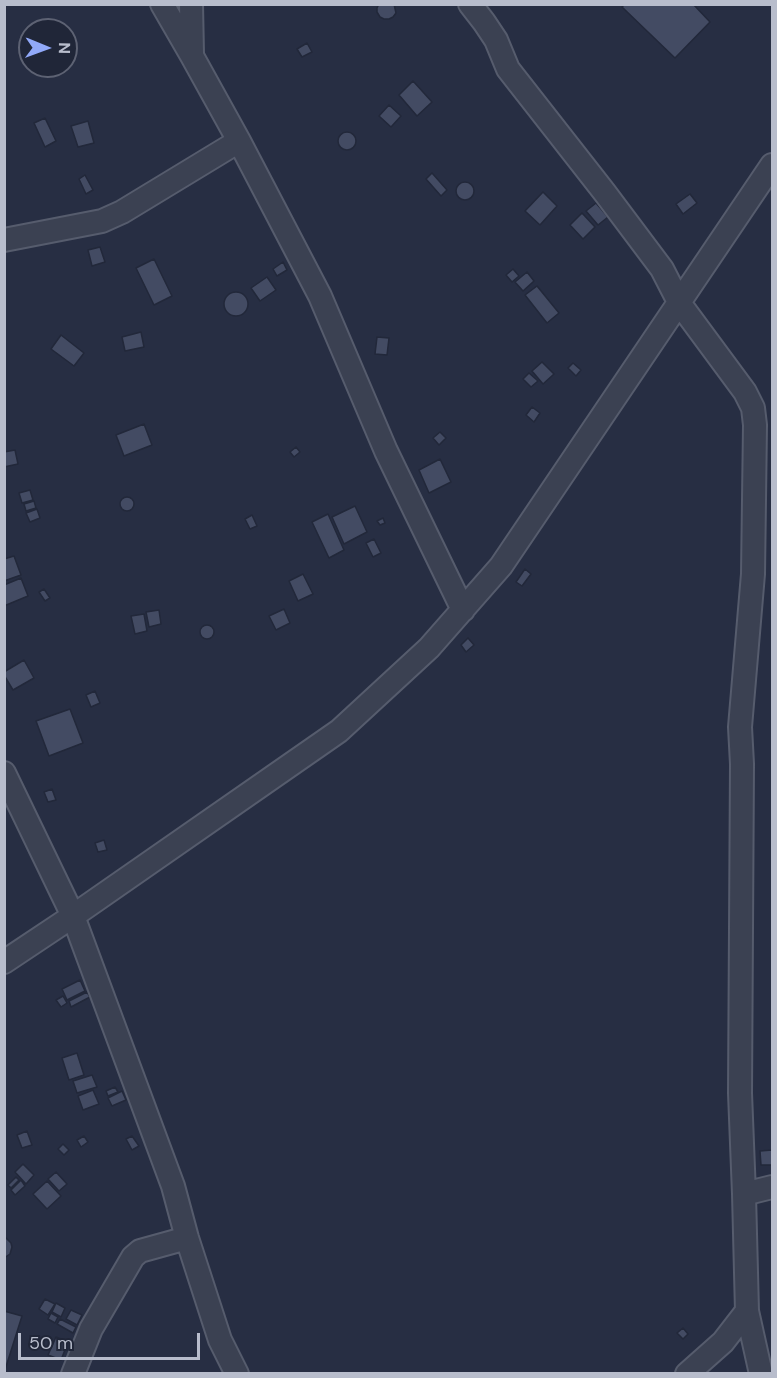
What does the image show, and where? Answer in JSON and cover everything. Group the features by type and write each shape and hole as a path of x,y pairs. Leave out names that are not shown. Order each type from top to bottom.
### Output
{"street":[{"path":"162,4 240,141 320,296 386,450 463,610"},
{"path":"191,4 192,56"},
{"path":"470,4 496,40 508,69 662,269 680,304 745,392 753,408 763,574 740,727 742,764 740,1093 747,1311 761,1374"},
{"path":"4,240 102,221 122,212 240,141"},
{"path":"4,962 339,730 429,648 501,566 772,165"},
{"path":"4,773 73,916 173,1186 220,1340 237,1374"},
{"path":"744,1194 772,1187"},
{"path":"73,1374 91,1329 133,1257 140,1251 187,1238"},
{"path":"687,1374 723,1342 747,1311"}],"building":[{"path":"379,4 394,4 396,13 389,19 380,17 377,12"},
{"path":"625,4 693,4 710,22 675,58 622,7"},
{"path":"307,43 312,52 302,57 297,49"},
{"path":"413,81 432,102 417,116 399,95"},
{"path":"389,105 401,116 391,127 379,116"},
{"path":"45,118 56,141 45,147 34,123"},
{"path":"88,121 94,143 78,147 71,126"},
{"path":"347,132 353,135 356,141 353,147 347,150 341,147 338,141 341,135"},
{"path":"432,173 447,190 441,196 426,179"},
{"path":"85,175 93,190 86,194 79,179"},
{"path":"465,182 471,185 474,191 471,197 465,200 459,197 456,191 459,185"},
{"path":"543,192 557,206 540,225 525,211"},
{"path":"690,194 697,203 683,214 676,204"},
{"path":"596,203 608,217 598,225 586,211"},
{"path":"582,213 595,227 583,239 570,225"},
{"path":"100,247 105,262 92,266 88,250"},
{"path":"154,259 172,296 154,305 136,268"},
{"path":"283,262 287,270 277,276 273,269"},
{"path":"513,269 519,276 512,282 506,275"},
{"path":"527,272 534,281 523,291 515,282"},
{"path":"267,277 276,290 260,301 251,288"},
{"path":"537,286 559,313 547,323 525,295"},
{"path":"236,292 244,296 248,304 244,312 236,316 228,312 224,304 228,296"},
{"path":"141,332 144,347 125,351 122,337"},
{"path":"61,335 84,353 74,366 51,349"},
{"path":"377,337 389,338 387,355 375,354"},
{"path":"542,362 554,374 543,384 532,371"},
{"path":"573,363 581,370 576,376 568,368"},
{"path":"529,373 538,381 531,387 523,379"},
{"path":"532,407 540,413 534,422 526,415"},
{"path":"144,424 152,445 124,456 116,435"},
{"path":"440,432 446,438 439,445 433,438"},
{"path":"296,447 300,452 294,457 290,452"},
{"path":"15,450 18,464 4,467 4,452"},
{"path":"440,459 451,482 429,493 419,470"},
{"path":"30,490 33,500 22,503 19,493"},
{"path":"124,497 130,497 134,504 130,511 124,511 120,507 120,501"},
{"path":"34,501 36,508 26,511 24,504"},
{"path":"355,506 367,532 344,544 332,517"},
{"path":"37,509 40,518 30,522 26,513"},
{"path":"328,514 344,550 329,558 312,522"},
{"path":"252,515 257,526 250,529 245,519"},
{"path":"383,518 385,523 380,525 377,521"},
{"path":"374,539 381,553 373,557 366,543"},
{"path":"14,556 21,575 4,581 4,559"},
{"path":"525,569 531,574 522,586 516,582"},
{"path":"303,574 313,594 298,601 289,581"},
{"path":"21,578 28,596 4,606 4,585"},
{"path":"44,589 50,598 45,601 39,592"},
{"path":"284,609 290,623 276,630 269,616"},
{"path":"159,610 161,624 149,627 146,612"},
{"path":"144,614 147,631 135,634 131,616"},
{"path":"207,625 212,627 214,632 212,637 207,639 202,637 200,632 202,627"},
{"path":"468,638 474,645 466,652 461,645"},
{"path":"24,660 34,678 13,690 4,672"},
{"path":"95,691 100,703 91,707 86,695"},
{"path":"70,709 83,743 49,756 36,721"},
{"path":"52,789 56,800 48,802 44,792"},
{"path":"104,840 107,850 98,852 95,843"},
{"path":"80,980 85,991 67,1000 62,989"},
{"path":"87,992 90,997 71,1007 69,1001"},
{"path":"63,996 67,1003 61,1007 56,1000"},
{"path":"77,1053 84,1075 69,1080 62,1058"},
{"path":"92,1075 97,1087 77,1093 73,1081"},
{"path":"115,1087 118,1092 108,1096 106,1091"},
{"path":"93,1090 99,1104 83,1110 78,1096"},
{"path":"122,1091 126,1100 112,1106 108,1098"},
{"path":"27,1131 32,1145 22,1148 17,1135"},
{"path":"84,1136 88,1142 81,1147 77,1140"},
{"path":"132,1136 139,1146 132,1150 126,1139"},
{"path":"63,1144 69,1150 64,1155 58,1149"},
{"path":"772,1150 772,1165 761,1165 760,1151"},
{"path":"23,1164 34,1175 26,1184 15,1172"},
{"path":"56,1172 67,1184 59,1191 48,1179"},
{"path":"16,1177 19,1180 11,1188 8,1185"},
{"path":"21,1180 25,1186 15,1195 11,1190"},
{"path":"47,1181 61,1196 47,1209 33,1194"},
{"path":"4,1236 12,1247 10,1254 4,1258"},
{"path":"45,1299 55,1304 48,1315 39,1309"},
{"path":"56,1303 65,1308 61,1317 52,1312"},
{"path":"71,1310 82,1315 77,1325 66,1319"},
{"path":"4,1311 22,1316 4,1373"},
{"path":"51,1313 58,1317 55,1323 48,1319"},
{"path":"60,1319 76,1327 73,1333 57,1324"},
{"path":"683,1328 688,1334 683,1339 677,1333"},
{"path":"56,1337 68,1342 61,1360 48,1355"}]}
